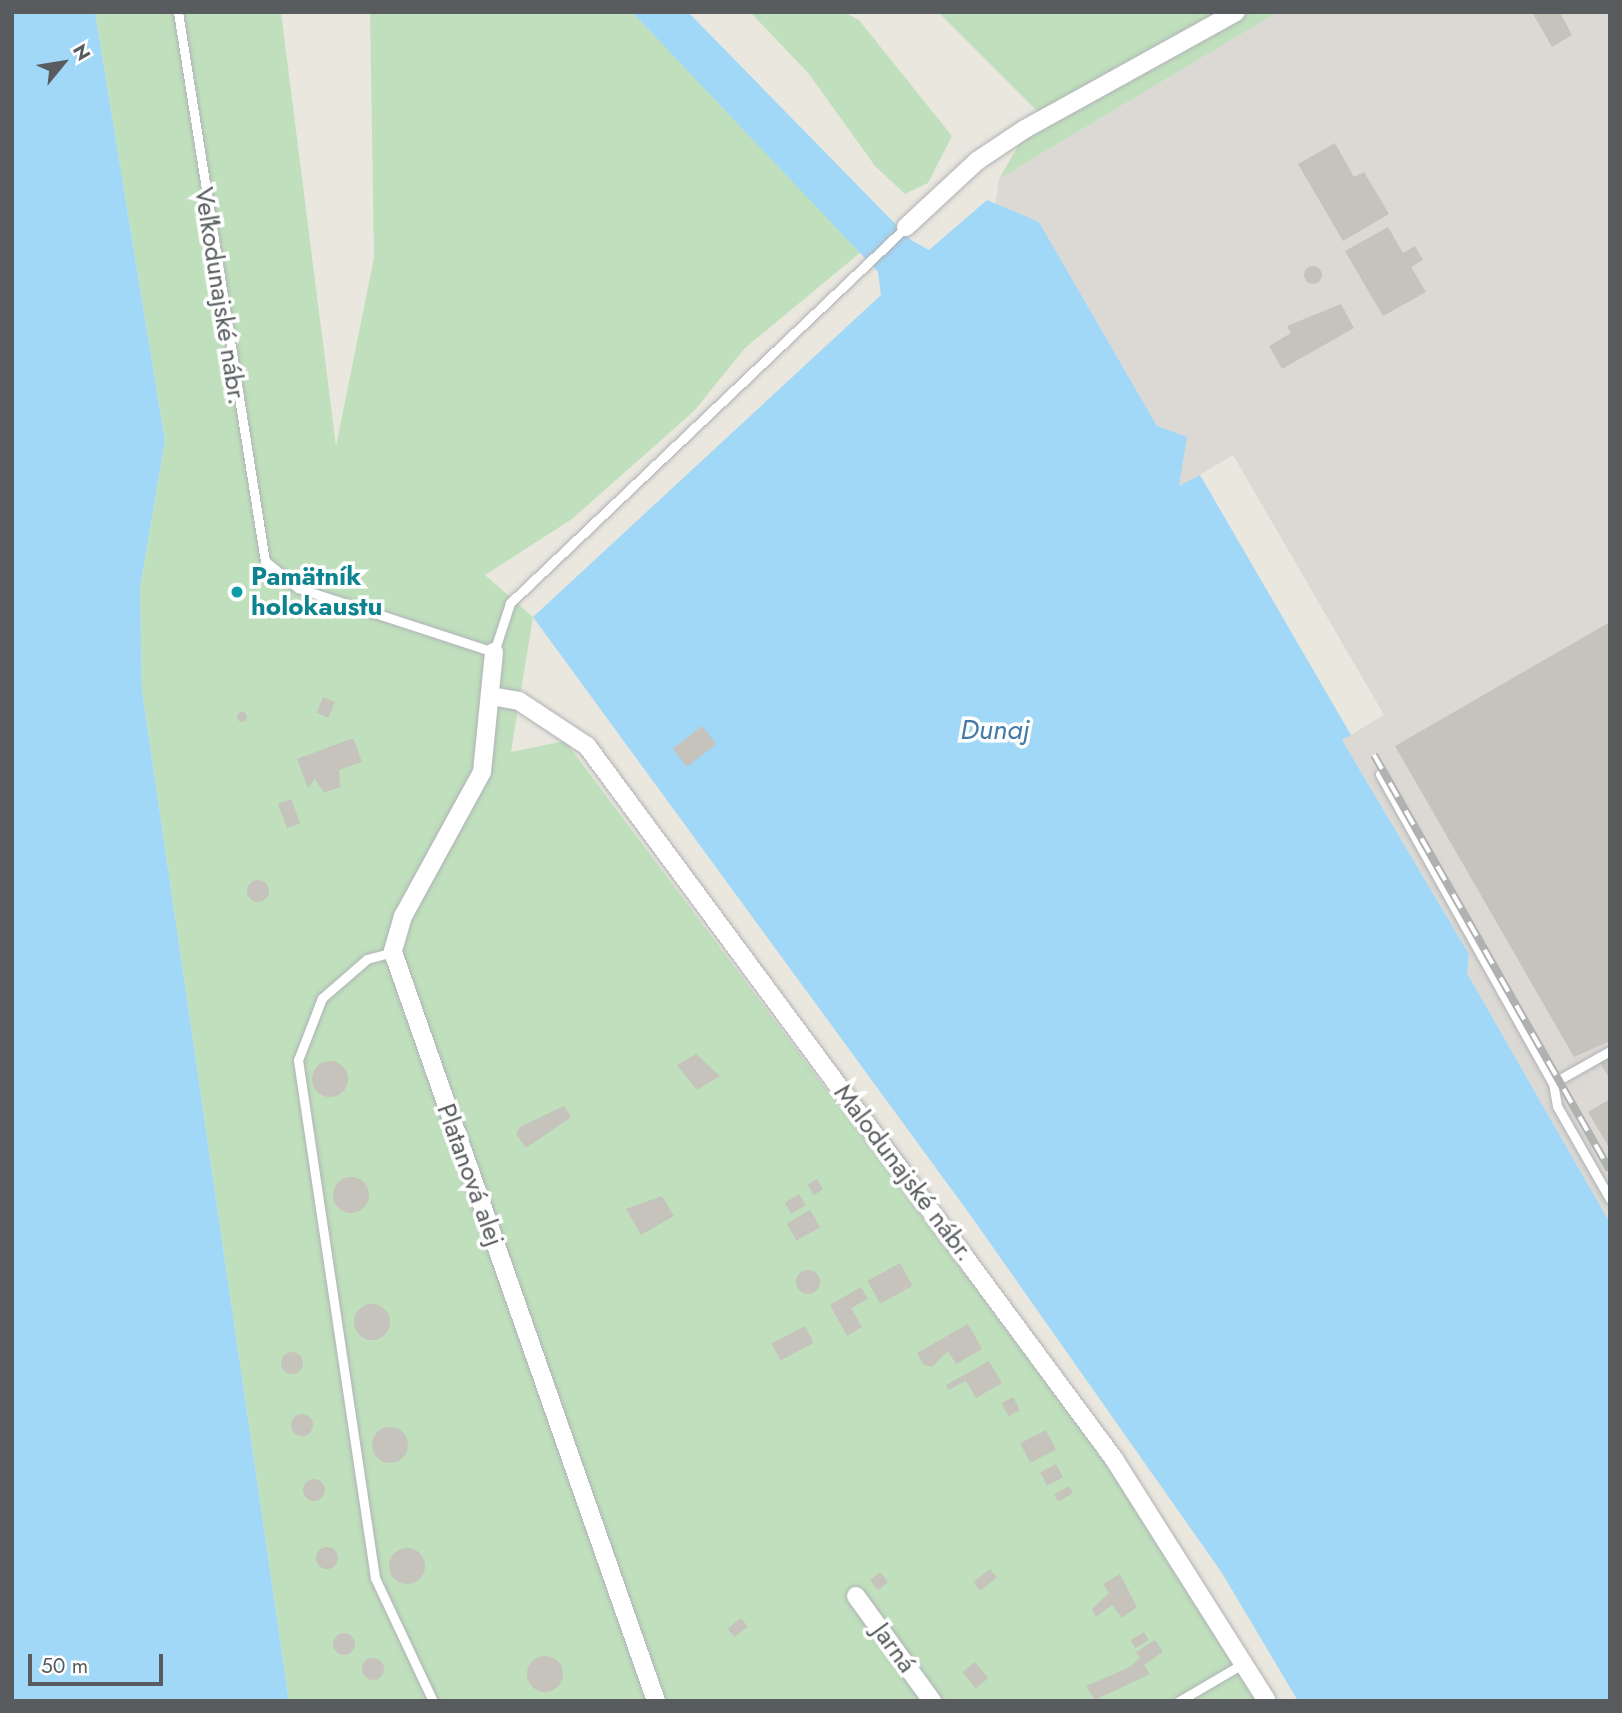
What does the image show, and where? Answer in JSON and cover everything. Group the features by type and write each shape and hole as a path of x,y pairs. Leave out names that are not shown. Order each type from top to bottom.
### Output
{"street":[{"path":"906,227 977,161 1025,129 1236,12"},
{"path":"393,952 403,916 482,772 494,652"},
{"name":"Malodunajské nábr.","path":"491,696 519,701 587,746 1114,1459 1267,1701"},
{"name":"Platanová alej","path":"393,952 656,1701"},
{"name":"Jarná","path":"856,1595 932,1701"}],"lane":[{"name":"Veľkodunajské nábr.","path":"178,12 254,519 265,561 277,576 494,652"},
{"path":"494,652 510,603 906,227"},
{"path":"1380,775 1553,1083 1557,1106 1610,1199"},
{"path":"393,952 367,959 322,998 298,1060 375,1578 433,1701"},
{"path":"1553,1083 1610,1051"},
{"path":"1179,1701 1244,1663"}],"shaded area":[{"path":"1278,12 1610,12 1610,1223 1467,973 1469,954 1342,740 1384,715 1233,455 1179,487 1179,453 1157,426 1039,222 995,205 999,179"}],"green space":[{"path":"95,12 281,12 336,446 374,258 370,12 632,12 861,252 745,348 694,411 572,519 485,575 533,617 511,752 565,741 1126,1489 1257,1701 289,1701 142,690 140,588 165,441"},
{"path":"750,12 843,12 859,20 952,136 928,183 905,194 875,166 809,74"},
{"path":"938,12 1278,12 999,179 1038,112"}],"water":[{"path":"12,12 95,12 165,441 140,588 142,690 289,1701 12,1701"},
{"name":"Dunaj","path":"632,12 688,12 911,240 929,250 987,200 1039,222 1157,426 1187,437 1179,486 1200,475 1351,735 1342,740 1469,954 1467,973 1610,1223 1610,1701 1298,1701 1222,1573 971,1216 533,617 881,295 878,272"}],"building":[{"path":"1532,12 1560,12 1572,35 1552,47"},
{"path":"1335,143 1354,177 1364,172 1389,214 1343,241 1298,164"},
{"path":"1388,227 1403,253 1415,246 1423,260 1411,267 1426,292 1383,316 1345,251"},
{"path":"1313,266 1319,269 1322,275 1319,281 1313,284 1307,281 1304,275 1307,269"},
{"path":"1341,304 1354,328 1282,369 1269,346 1291,333 1287,326"},
{"path":"1610,622 1610,1041 1574,1057 1395,746"},
{"path":"323,697 335,702 328,718 316,713"},
{"path":"242,712 246,713 246,721 242,722 238,721 237,717 238,713"},
{"path":"702,726 716,744 687,767 673,749"},
{"path":"353,738 362,762 339,770 340,787 324,793 315,779 308,788 297,759"},
{"path":"291,799 300,823 287,828 278,804"},
{"path":"258,880 268,887 269,891 262,901 258,902 248,895 247,891 254,881"},
{"path":"696,1054 720,1076 697,1090 677,1065"},
{"path":"1610,1055 1610,1079 1599,1061"},
{"path":"330,1061 342,1067 348,1079 342,1091 330,1097 318,1091 312,1079 318,1067"},
{"path":"1610,1099 1610,1149 1588,1112"},
{"path":"564,1106 571,1117 526,1148 516,1134 520,1127"},
{"path":"351,1177 364,1182 369,1195 364,1208 351,1213 338,1208 333,1195 338,1182"},
{"path":"817,1179 823,1189 814,1195 808,1185"},
{"path":"799,1194 806,1205 791,1214 785,1203"},
{"path":"662,1196 674,1216 641,1235 626,1209"},
{"path":"810,1210 820,1227 797,1241 787,1224"},
{"path":"900,1263 913,1286 880,1304 868,1281"},
{"path":"808,1270 817,1273 820,1282 817,1291 808,1294 799,1291 796,1282 799,1273"},
{"path":"861,1287 868,1299 851,1308 862,1327 847,1336 830,1305"},
{"path":"372,1304 385,1309 390,1322 385,1335 372,1340 359,1335 354,1322 359,1309"},
{"path":"968,1324 982,1349 956,1364 948,1351 932,1367 924,1365 917,1353"},
{"path":"805,1326 814,1343 780,1361 771,1344"},
{"path":"292,1352 300,1355 303,1363 300,1371 292,1374 284,1371 281,1363 284,1355"},
{"path":"989,1361 1002,1383 976,1398 966,1381 948,1390 946,1385"},
{"path":"1013,1397 1020,1410 1009,1416 1002,1403"},
{"path":"302,1414 312,1421 313,1425 306,1435 302,1436 292,1429 291,1425 298,1415"},
{"path":"390,1427 402,1433 408,1445 402,1457 390,1463 378,1457 372,1445 378,1433"},
{"path":"1046,1430 1056,1450 1030,1463 1020,1443"},
{"path":"1056,1464 1063,1477 1047,1486 1040,1472"},
{"path":"314,1479 324,1486 325,1490 318,1500 314,1501 304,1494 303,1490 310,1480"},
{"path":"1069,1486 1073,1493 1058,1501 1054,1494"},
{"path":"327,1547 337,1554 338,1558 331,1568 327,1569 317,1562 316,1558 323,1548"},
{"path":"407,1548 420,1553 425,1566 420,1579 407,1584 394,1579 389,1566 394,1553"},
{"path":"990,1569 997,1578 980,1591 973,1582"},
{"path":"880,1572 888,1582 878,1590 870,1580"},
{"path":"1120,1574 1137,1607 1122,1618 1112,1605 1096,1617 1092,1609 1109,1593 1103,1584"},
{"path":"741,1618 748,1627 734,1637 728,1628"},
{"path":"1144,1632 1149,1640 1135,1648 1130,1640"},
{"path":"344,1633 354,1640 355,1644 348,1654 344,1655 334,1648 333,1644 340,1634"},
{"path":"1155,1640 1163,1652 1144,1665 1150,1674 1095,1700 1086,1686 1130,1667 1140,1658 1136,1652"},
{"path":"545,1656 557,1662 563,1674 557,1686 545,1692 533,1686 527,1674 533,1662"},
{"path":"373,1658 383,1665 384,1669 377,1679 373,1680 363,1673 362,1669 369,1659"},
{"path":"975,1662 988,1678 976,1688 963,1672"}],"railway":[{"path":"1374,755 1610,1170"}],"place":[{"name":"Pamätník holokaustu","path":"237,592"}]}
